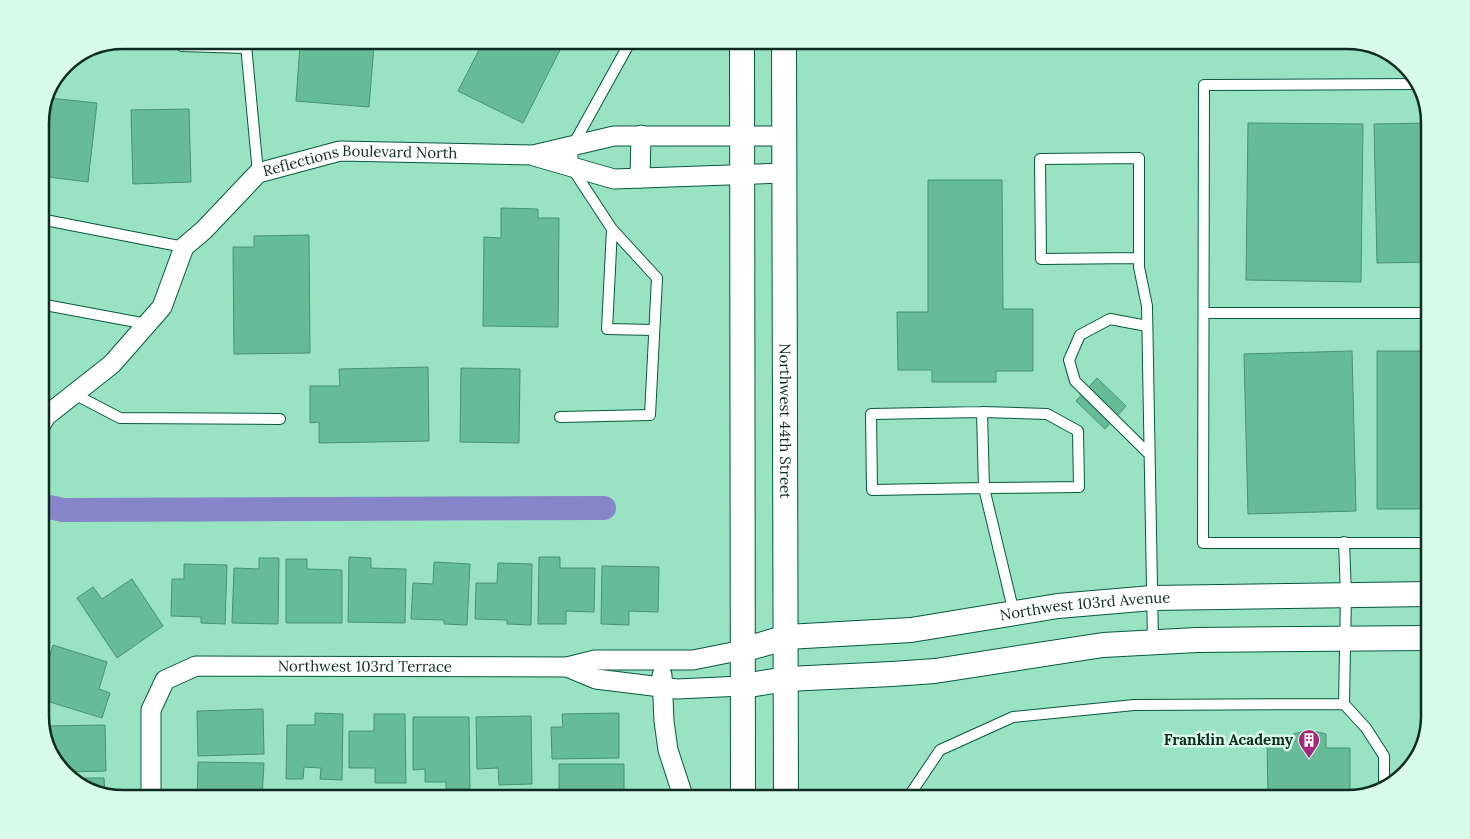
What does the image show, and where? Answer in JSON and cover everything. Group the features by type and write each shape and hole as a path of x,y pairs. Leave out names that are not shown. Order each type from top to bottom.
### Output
{"street":[{"path":"742,49 743,790"},
{"name":"Northwest 44th Street","path":"784,49 786,790"},
{"name":"Reflections Boulevard North","path":"533,156 614,136 784,136"},
{"path":"640,178 641,136"},
{"name":"Reflections Boulevard North","path":"49,414 112,364 162,307 184,247 204,230 258,173 340,151 533,156 614,179 784,173"},
{"name":"Northwest 103rd Avenue","path":"743,650 786,637 911,630 1058,606 1152,598 1421,594"},
{"path":"742,686 786,679 935,671 1103,645 1197,640 1421,638"},
{"name":"Northwest 103rd Terrace","path":"150,790 151,710 165,680 196,666 567,666 595,660 693,660 743,650"},
{"path":"662,660 664,721 668,750 681,790"},
{"name":"Northwest 103rd Terrace","path":"567,666 596,679 677,689 742,686"}],"lane":[{"path":"246,49 258,173"},
{"path":"560,416 650,415 657,278 612,229 572,168 573,145 626,49"},
{"path":"1410,84 1204,85 1203,543 1421,543"},
{"path":"1138,258 1041,259 1040,159 1139,158 1138,258 1147,306 1148,454 1153,643"},
{"path":"49,220 184,247"},
{"path":"612,229 607,329 654,330"},
{"path":"49,306 147,324"},
{"path":"1204,313 1421,313"},
{"path":"1147,326 1110,319 1080,335 1068,360 1075,381 1148,454"},
{"path":"74,394 120,418 280,419"},
{"path":"982,412 984,488 1014,613"},
{"path":"982,412 1047,414 1078,431 1078,487 984,488 872,490 871,414 982,412"},
{"path":"1344,542 1346,595 1344,704 1366,728 1384,756 1384,780"},
{"path":"913,790 940,750 1013,717 1134,704 1344,704"}],"building":[{"path":"300,49 374,49 369,107 296,101"},
{"path":"479,49 560,49 523,123 458,91"},
{"path":"53,98 97,103 88,182 49,177 49,118"},
{"path":"189,109 191,182 133,184 131,110"},
{"path":"1248,123 1363,124 1361,282 1246,280"},
{"path":"1421,123 1421,262 1377,263 1374,124"},
{"path":"928,180 1002,180 1003,309 1033,309 1033,371 996,371 996,382 932,382 932,370 898,370 897,312 928,312"},
{"path":"501,208 538,209 538,218 559,218 558,327 483,326 484,237 501,238"},
{"path":"309,235 310,353 234,354 233,247 254,247 254,236"},
{"path":"1352,351 1356,511 1248,514 1244,354"},
{"path":"1377,351 1421,351 1421,509 1377,509"},
{"path":"428,367 429,441 319,443 319,422 310,423 310,386 340,386 339,369"},
{"path":"461,368 520,369 519,443 460,442"},
{"path":"1097,378 1126,406 1105,429 1076,401"},
{"path":"349,557 371,558 371,568 406,569 405,623 348,622"},
{"path":"539,557 560,557 560,568 595,568 594,612 566,611 566,624 538,624"},
{"path":"259,558 279,558 278,624 232,623 234,568 259,569"},
{"path":"286,559 307,559 307,569 342,570 342,623 286,623"},
{"path":"434,562 470,564 467,625 444,624 444,620 411,619 413,583 433,584"},
{"path":"498,563 532,564 531,625 507,624 507,620 475,619 476,583 497,583"},
{"path":"184,564 227,565 225,624 201,623 201,617 171,616 172,579 184,579"},
{"path":"602,566 659,567 658,612 629,611 629,625 601,624"},
{"path":"132,579 163,626 117,658 77,598 93,587 102,599"},
{"path":"53,645 107,662 99,689 110,693 102,718 49,702 49,658"},
{"path":"263,709 264,754 198,756 197,711"},
{"path":"315,713 343,714 342,780 320,779 321,768 304,767 303,779 286,779 287,725 315,725"},
{"path":"619,713 619,758 552,759 551,727 563,727 562,714"},
{"path":"374,714 405,714 406,783 375,783 375,768 349,768 349,731 374,731"},
{"path":"531,716 532,784 499,785 498,768 477,769 476,717"},
{"path":"413,717 469,717 470,789 446,789 446,782 425,782 425,769 413,770"},
{"path":"105,725 106,771 74,772 56,749 49,726"},
{"name":"Franklin Academy","path":"1309,730 1326,734 1326,748 1350,748 1350,790 1268,790 1267,740 1292,739 1293,734"},
{"path":"198,762 264,763 262,790 197,790"},
{"path":"559,764 624,764 624,790 559,790"},
{"path":"83,778 104,778 105,788"}],"waterway":[{"path":"49,507 63,510 604,508"}],"place":[{"name":"Franklin Academy","path":"1309,759"}]}
